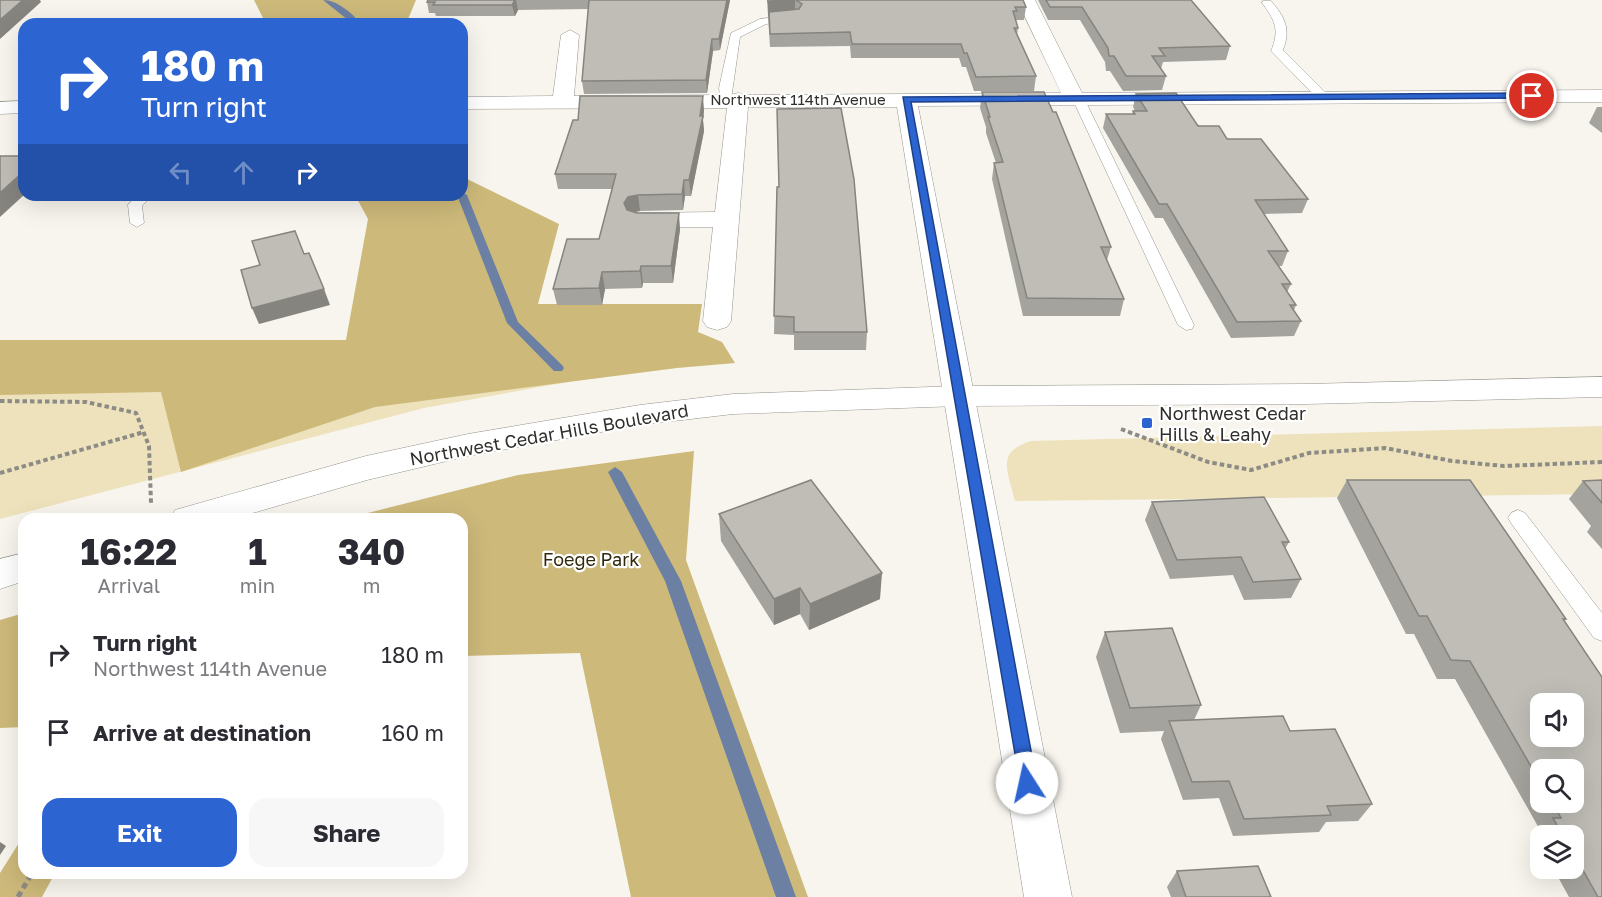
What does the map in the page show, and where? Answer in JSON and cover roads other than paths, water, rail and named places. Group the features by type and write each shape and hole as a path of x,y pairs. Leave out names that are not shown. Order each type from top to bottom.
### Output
{"street":[{"path":"1026,0 1076,98"},
{"path":"562,101 570,35"},
{"name":"Northwest 114th Avenue","path":"468,103 732,99 1602,96"},
{"path":"717,321 726,219 732,99"},
{"path":"906,99 1048,897"},
{"path":"0,108 18,107"},
{"path":"640,220 726,219"},
{"name":"Northwest Cedar Hills Boulevard","path":"209,513 377,466 468,445 640,415 733,404 958,396 1100,396 1602,387"},
{"path":"0,574 18,569"}],"lane":[{"path":"1267,3 1279,17 1284,32 1277,51 1323,97"},
{"path":"732,99 725,88 735,35 764,21 795,18"},
{"path":"1076,98 1186,326"},
{"path":"137,223 135,205 139,201"},
{"path":"1518,518 1602,631"}],"waterway":[{"path":"326,0 352,18"},
{"path":"464,201 513,323 558,368"},
{"path":"615,472 673,581 786,897"}],"place":[{"name":"Northwest Cedar Hills & Leahy","path":"1147,423"}],"park label":[{"name":"Foege Park","path":"591,559"}]}
